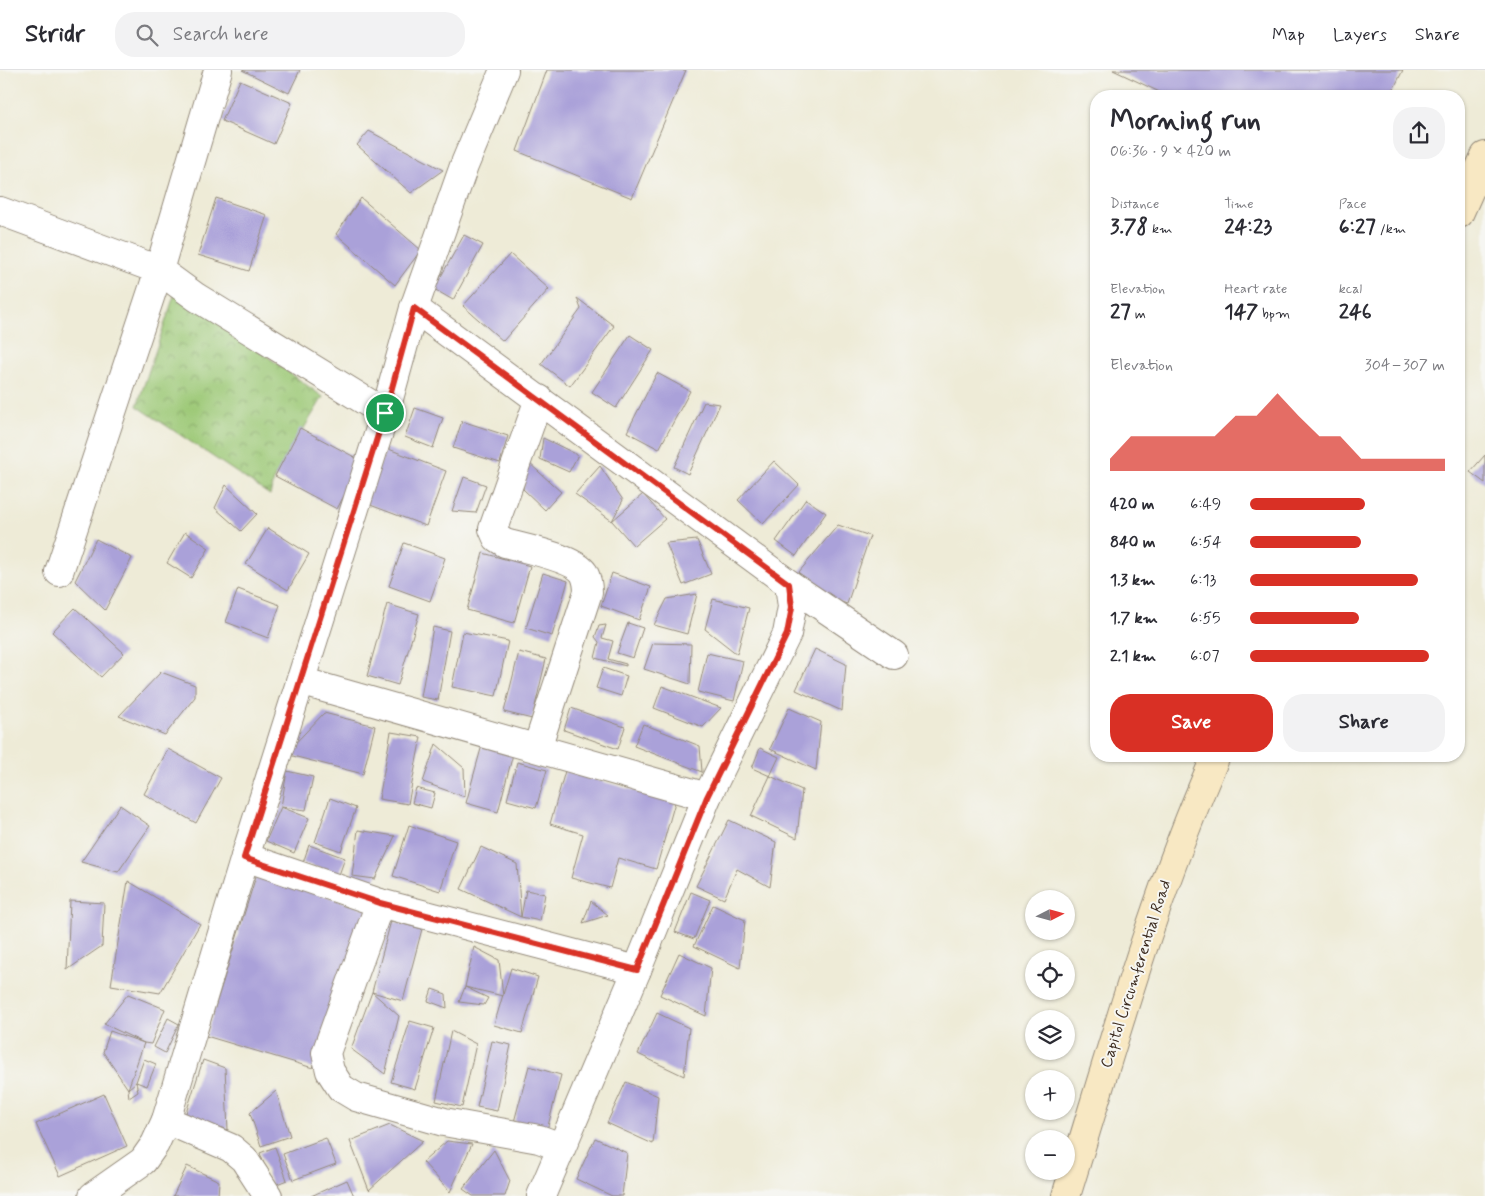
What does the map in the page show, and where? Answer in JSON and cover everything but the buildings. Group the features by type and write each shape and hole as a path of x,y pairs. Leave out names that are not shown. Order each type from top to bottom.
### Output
{"main road":[{"path":"1465,201 1485,156"},
{"name":"Capitol Circumferential Road","path":"1066,1196 1154,913 1186,827 1213,762"}],"street":[{"path":"59,572 159,270 218,70"},
{"path":"93,1196 143,1161 155,1144 166,1120 244,858 385,413 414,308 464,166 504,70"},
{"path":"0,211 159,270 196,296 385,413"},
{"path":"414,308 789,584 894,655"},
{"path":"537,748 588,592 588,582 583,572 574,564 505,543 497,538 493,529 539,399"},
{"path":"541,1196 637,970 707,797 787,634 792,607 789,584"},
{"path":"300,681 707,797"},
{"path":"244,858 380,903 637,970"},
{"path":"380,903 326,1053 330,1070 341,1088 356,1097 444,1122 539,1139 561,1147"},
{"path":"166,1120 231,1148 244,1159 268,1196"}],"green space":[{"path":"176,290 323,397 275,476 270,495 137,406"}],"route":[{"path":"414,308 789,584 792,607 787,634 707,797 637,970 380,903 244,858 385,413 414,308"}]}
